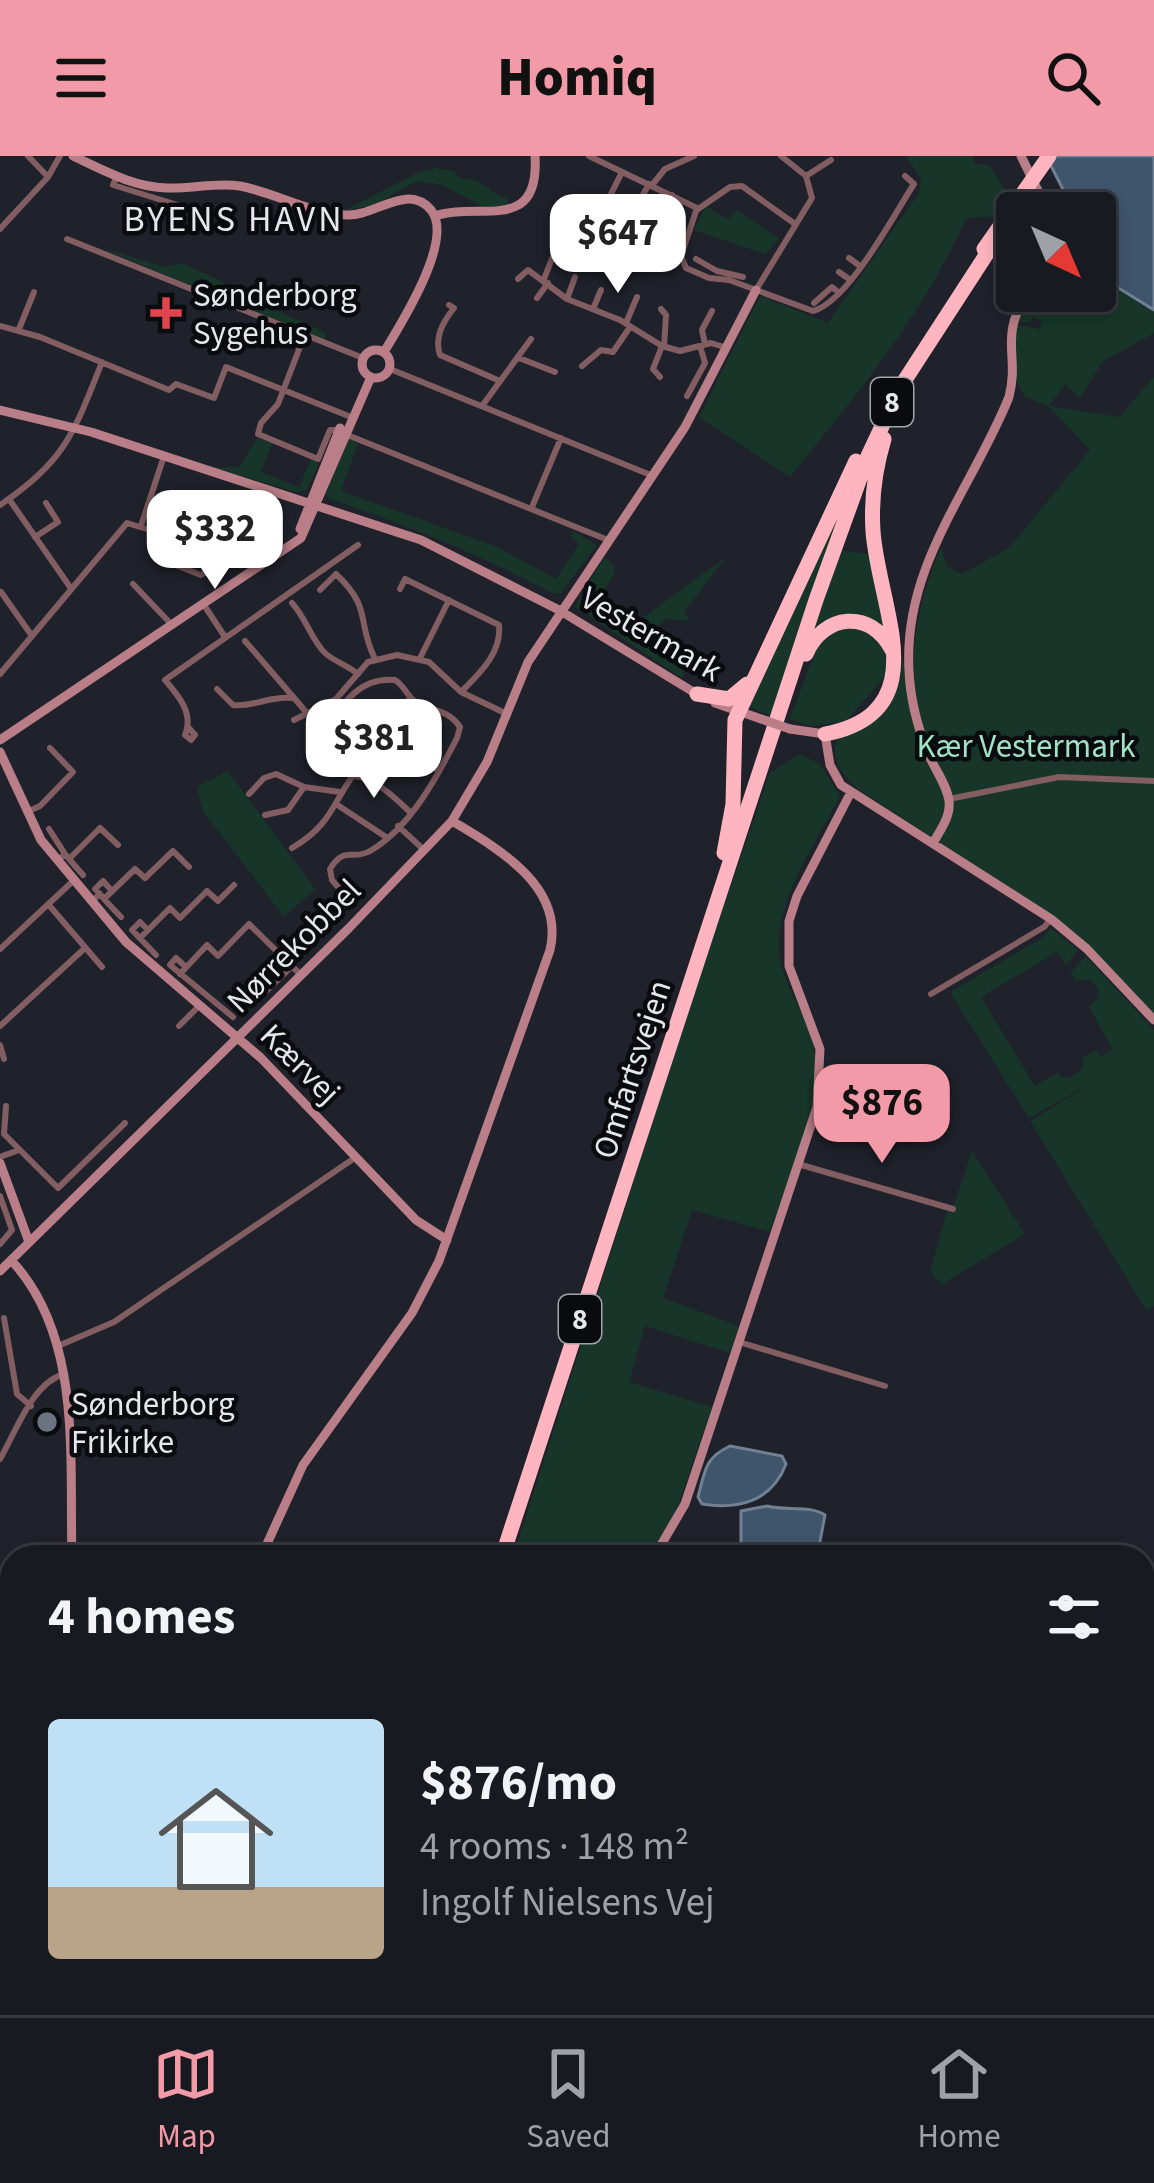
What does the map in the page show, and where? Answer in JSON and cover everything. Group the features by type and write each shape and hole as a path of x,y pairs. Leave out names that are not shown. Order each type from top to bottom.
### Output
{"highway":[{"name":"8","path":"816,599 860,465 896,383 1052,156"},
{"name":"8","path":"816,599 882,424 986,250"},
{"path":"825,734 868,718 884,699 894,669 894,642 873,531 875,475 898,399 939,322"},
{"path":"659,1081 727,841 739,711 896,383"},
{"name":"Omfartsvejen","path":"506,1545 816,599"},
{"path":"759,774 809,647 820,632 846,620 874,627 892,649 894,669"},
{"path":"697,694 734,698 761,661"}],"street":[{"path":"28,156 48,177"},
{"path":"0,229 48,177 60,156"},
{"path":"73,156 115,180 184,207"},
{"path":"435,216 464,209 497,214 514,208 532,186 535,156"},
{"path":"589,156 698,210"},
{"path":"607,166 611,156"},
{"path":"622,217 636,207 665,169 694,156"},
{"path":"756,290 812,198 806,176 781,156"},
{"path":"1021,156 1039,192"},
{"path":"806,176 831,160"},
{"path":"597,207 610,196 622,172"},
{"path":"795,224 742,186 730,187 698,210 682,261 686,268 813,311 824,308 860,266 914,184 905,176"},
{"path":"115,180 154,187 236,185 345,215 408,198 421,202 435,216 439,234 412,303 384,352 390,369 654,476"},
{"path":"897,188 907,194"},
{"path":"649,228 661,218 672,195"},
{"path":"888,202 898,208"},
{"path":"878,217 888,224"},
{"path":"869,230 879,237"},
{"path":"0,740 306,531 341,432 369,376 363,358 67,239"},
{"path":"860,244 869,251"},
{"path":"537,298 554,256"},
{"path":"849,258 860,266"},
{"path":"696,259 716,275"},
{"path":"518,279 528,270 568,299 663,346 680,351 703,345 728,349"},
{"path":"716,275 725,270 743,277"},
{"path":"839,272 849,279"},
{"path":"564,309 575,277"},
{"path":"814,303 832,287 839,292"},
{"path":"593,309 601,290"},
{"name":"Nørrekobbel","path":"0,1270 426,852 452,821 487,762 528,662 654,476 728,349 756,290"},
{"path":"19,329 34,292"},
{"path":"582,365 601,350 614,352 637,297"},
{"path":"449,305 454,308 442,324 440,355 500,381"},
{"path":"660,377 652,368 663,346 666,315 661,309"},
{"path":"687,397 705,363 702,330 712,310"},
{"path":"933,844 949,799 917,723 908,668 911,625 932,550 1009,397 1011,329 1019,312"},
{"path":"0,326 19,329 169,390 176,384 214,398 226,367 348,416"},
{"path":"303,339 283,390 258,434 318,459 331,430 341,432 608,540"},
{"path":"482,406 531,339"},
{"path":"363,358 372,350 384,352"},
{"path":"518,357 555,372"},
{"path":"0,505 54,463 75,428 102,362"},
{"path":"369,376 384,376 390,369"},
{"name":"Vestermark","path":"0,410 75,428 421,540 560,610 697,694 790,729 825,734"},
{"path":"531,508 560,438"},
{"path":"141,526 164,456"},
{"path":"9,499 70,587"},
{"path":"35,537 58,522 46,503"},
{"path":"0,674 127,523 153,531 154,557 201,575 231,557 247,530 262,518 279,531"},
{"path":"247,530 263,543"},
{"path":"188,728 185,705 165,680 358,545"},
{"path":"320,590 336,574 355,592 365,614 366,640 374,659"},
{"path":"400,589 404,579 499,625 501,634 489,662 461,692"},
{"path":"134,584 172,625"},
{"path":"1,592 32,636"},
{"path":"420,658 449,600"},
{"path":"292,603 308,620 322,650 358,674"},
{"path":"204,605 226,638"},
{"path":"244,641 307,713"},
{"path":"294,720 336,699 374,659 397,655 435,666 461,692 507,714"},
{"path":"350,901 332,880 333,862 342,855 367,853 398,826 439,767 460,731 459,722 436,707 418,704 400,683 386,679 367,683 351,697 333,731 362,760"},
{"path":"217,689 232,705 252,707 272,697 291,698"},
{"path":"292,848 321,827 338,806 340,792 362,760 393,741 410,697"},
{"path":"407,710 418,704"},
{"path":"825,734 836,778 851,792 1051,919 1088,949 1154,1020"},
{"path":"393,741 416,748 439,767"},
{"path":"26,813 40,806 73,772 50,748"},
{"name":"Kærvej","path":"0,752 26,813 98,898 126,942 177,972 199,1006 237,1038 418,1222 447,1240"},
{"path":"362,760 362,776"},
{"path":"249,794 264,778 277,774 304,787 340,792"},
{"path":"351,776 362,776 410,812"},
{"path":"949,799 1058,778 1154,781"},
{"path":"265,814 288,810 304,787"},
{"path":"662,1545 680,1517 817,1107 821,1062 816,1034 789,966 788,921 851,792"},
{"path":"338,806 386,837"},
{"path":"266,1545 303,1465 412,1312 447,1240 550,950 552,911 534,881 452,821"},
{"path":"398,826 426,852"},
{"path":"63,856 77,852 100,828 118,845"},
{"path":"49,829 63,856"},
{"path":"63,856 68,843 77,852"},
{"path":"121,917 98,898 95,889 104,881 112,890 135,869 147,881 173,851 189,867"},
{"path":"0,949 78,878"},
{"path":"180,918 208,891 221,904 234,885"},
{"path":"48,904 101,968"},
{"path":"126,942 148,930 170,908 188,926"},
{"path":"931,994 1045,927 1051,919"},
{"path":"233,1017 177,972 207,945 218,956 249,924 301,975"},
{"path":"137,936 156,955"},
{"path":"0,1026 85,948"},
{"path":"266,992 292,966"},
{"path":"179,1026 199,1006"},
{"path":"0,1045 4,1059"},
{"path":"7,1106 4,1134 58,1188 124,1123"},
{"path":"19,1150 0,1160 3,1182 29,1242"},
{"path":"58,1346 114,1322 356,1157"},
{"path":"798,1164 953,1209"},
{"path":"0,1196 12,1230 0,1244"},
{"path":"10,1260 38,1292 58,1346 64,1374 72,1545"},
{"path":"4,1318 17,1394 31,1406"},
{"path":"739,1342 885,1385"},
{"path":"0,1459 46,1382 64,1374"}],"green space":[{"path":"906,156 973,156 974,163 990,166 1006,192 996,192 996,216 966,218 909,321 790,477 699,417 760,296 828,323 919,193 921,179"},
{"path":"436,168 480,183 508,199 508,206 485,208 443,185 417,181 374,205 345,210 415,174"},
{"path":"706,206 728,219 737,210 779,239 765,254 694,230"},
{"path":"99,247 165,267 182,263 327,333 324,340"},
{"name":"Kær Vestermark","path":"1116,288 1154,312 1154,333 1103,361 1080,398 1065,384 1049,406 1119,417 1154,377 1154,1014 1056,918 858,789 836,760 837,739 853,732 900,662 904,662 906,677 914,673 920,609 941,547 947,566 962,574 1009,548 1090,450 1048,406 1026,397 1014,377 1012,349 1017,325 1039,329 1042,322 1033,317 1029,323 1017,321 1022,312 1116,312"},
{"path":"257,438 272,443 261,472 299,487 311,459 319,463 307,490 296,492 214,468 240,467"},
{"path":"349,439 358,443 341,491 495,546 556,579 579,544 571,536 574,531 597,545 561,593 554,594 443,542 328,498"},
{"path":"835,523 774,717 749,706"},
{"path":"840,550 873,555 888,630 835,619 813,629"},
{"path":"604,557 615,565 614,575 595,603 630,627 726,557 684,612 690,621 666,619 640,640 685,672 682,678 575,607"},
{"path":"858,626 884,642 889,672 846,721 811,726 790,719 819,641 830,630"},
{"path":"800,754 820,764 840,796 796,879 781,924 782,968 807,1026 816,1063 800,1149 770,1232 692,1210 663,1298 739,1326 730,1353 645,1326 629,1382 712,1407 675,1514 655,1545 517,1545 698,981 770,773"},
{"path":"228,771 315,889 284,917 203,811 197,787"},
{"path":"1051,928 1078,950 1066,965 1057,952 981,997 1035,1086 1058,1072 1069,1078 1082,1069 1083,1057 1096,1050 1101,1056 1113,1050 1089,1007 1099,997 1097,986 1088,979 1076,981 1070,973 1086,956 1154,1030 1154,1306 1147,1311 1030,1121 1101,1078 1029,1118 950,992 1042,938"},
{"path":"972,1151 1025,1234 942,1284 930,1272 947,1211 952,1211"}],"water":[{"path":"1046,156 1154,156 1154,310 1116,286 1116,192 1064,192"},
{"path":"730,1446 782,1456 786,1464 772,1487 753,1500 702,1504 698,1497 707,1467"},
{"path":"767,1506 825,1515 819,1545 741,1545 741,1511"}],"place":[{"name":"Sønderborg Sygehus","path":"166,313"},
{"name":"Sønderborg Frikirke","path":"47,1422"}],"district":[{"name":"BYENS HAVN","path":"234,218"}]}
